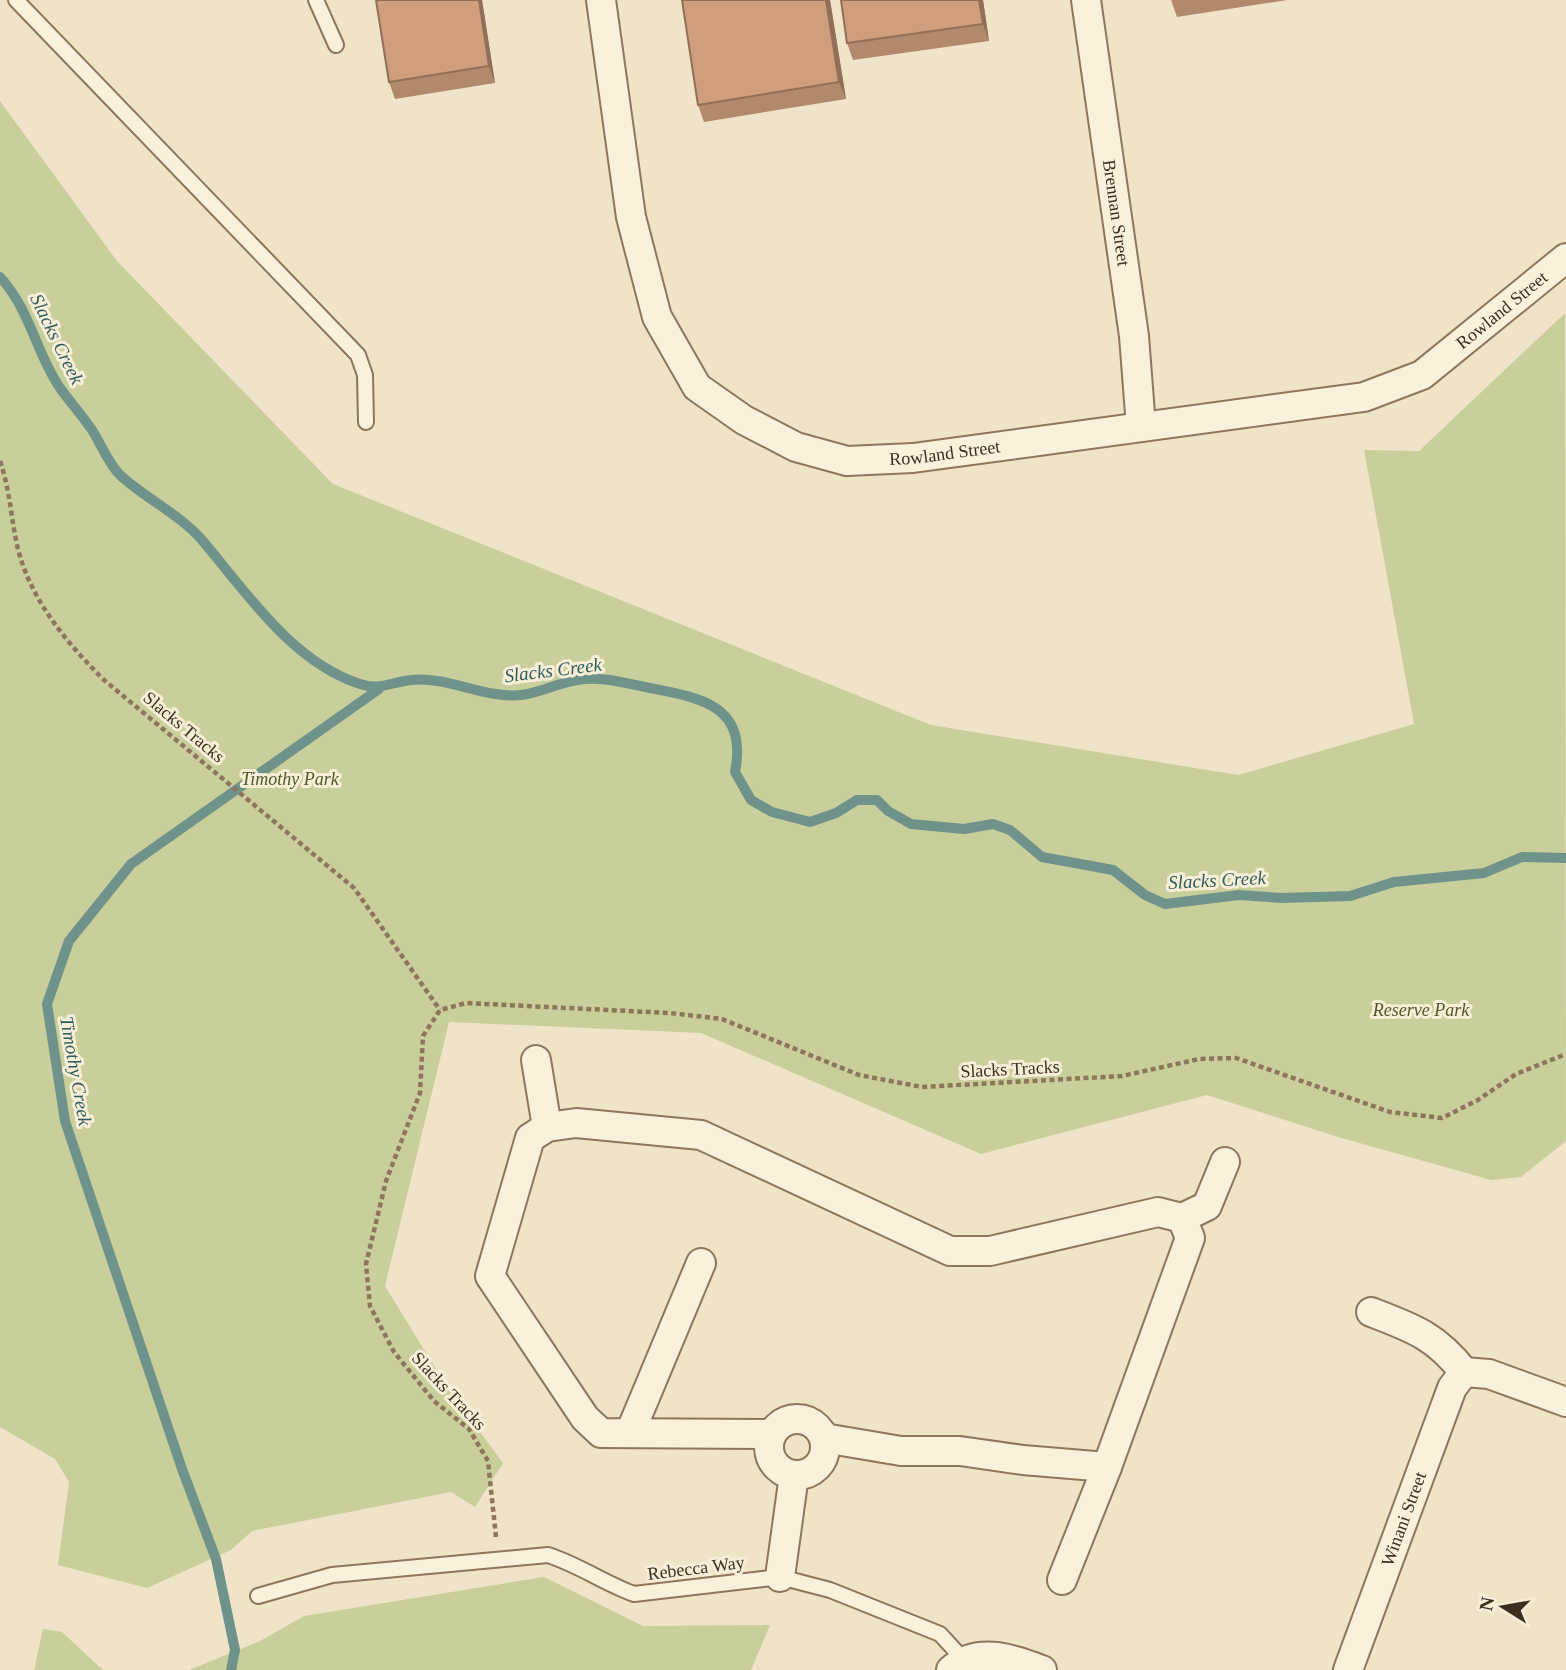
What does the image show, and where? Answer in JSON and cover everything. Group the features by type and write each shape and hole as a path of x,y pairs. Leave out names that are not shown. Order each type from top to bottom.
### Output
{"street":[{"name":"Rowland Street","path":"601,0 631,217 657,317 697,387 744,420 796,447 847,461 913,458 1364,397 1422,375 1566,258"},
{"name":"Brennan Street","path":"1086,0 1134,335 1141,427"},
{"path":"536,1060 547,1127"},
{"path":"771,1434 772,1460 778,1468 794,1475 804,1474 819,1465 823,1457 824,1438 820,1429 804,1419 785,1421 771,1434 601,1433 585,1418 490,1276 530,1138 547,1127 576,1123 701,1135 950,1251 990,1251 1158,1212 1182,1218 1207,1206 1225,1162"},
{"path":"1062,1580 1107,1466 1190,1238 1182,1218"},
{"path":"630,1433 701,1263"},
{"path":"1371,1311 1426,1334 1447,1350 1464,1372 1489,1374 1566,1402"},
{"name":"Winani Street","path":"1348,1670 1452,1388 1464,1372"},
{"path":"824,1438 901,1451 960,1451 1107,1466"},
{"path":"780,1577 794,1475"},
{"path":"957,1664 1008,1658 1042,1670"}],"lane":[{"path":"16,0 358,355 365,375 366,422"},
{"path":"316,0 336,45"},
{"name":"Rebecca Way","path":"258,1596 332,1574 548,1555 579,1565 614,1587 634,1594 780,1577 830,1590 940,1634 957,1664"}],"path":[{"name":"Slacks Tracks","path":"0,461 10,491 16,541 30,585 74,650 104,680 354,888 440,1010"},
{"name":"Slacks Tracks","path":"498,1559 488,1461 469,1429 434,1401 394,1352 370,1307 366,1264 386,1181 419,1093 423,1036 440,1010 466,1003 722,1019 859,1075 922,1087 1122,1076 1199,1059 1236,1058 1390,1112 1442,1118 1478,1100 1516,1074 1566,1054"}],"green space":[{"name":"Timothy Park","path":"0,101 117,261 333,484 931,725 1238,775 1414,724 1364,450 1419,451 1565,313 1566,1141 1521,1177 1491,1180 1338,1137 1207,1095 981,1154 701,1033 449,1022 385,1286 447,1387 503,1463 475,1507 451,1492 252,1531 231,1550 147,1588 58,1565 69,1482 55,1459 0,1427"},
{"path":"544,1577 643,1626 770,1625 751,1670 189,1670 260,1641 304,1616"},
{"path":"43,1629 62,1632 103,1670 34,1670"}],"building":[{"path":"376,0 479,0 489,66 389,82"},
{"path":"682,0 826,0 839,82 698,105"},
{"path":"841,0 979,0 983,24 847,43"}],"waterway":[{"name":"Slacks Creek","path":"0,277 19,303 44,360 60,388 92,430 120,475 193,530 253,603 292,642 335,674 360,684 380,686 425,680 494,694 521,695 570,681 595,679 687,696 717,709 728,719 735,732 735,772 751,800 772,812 810,822 836,813 857,800 877,800 888,811 911,824 964,829 993,824 1010,830 1042,857 1113,870 1145,895 1165,904 1239,895 1282,898 1350,896 1394,882 1484,873 1522,857 1566,858"},
{"name":"Timothy Creek","path":"231,1670 235,1650 216,1559 182,1469 65,1121 47,1004 69,941 131,864 379,689"}],"park label":[{"name":"Reserve Park","path":"1421,1010"}]}
